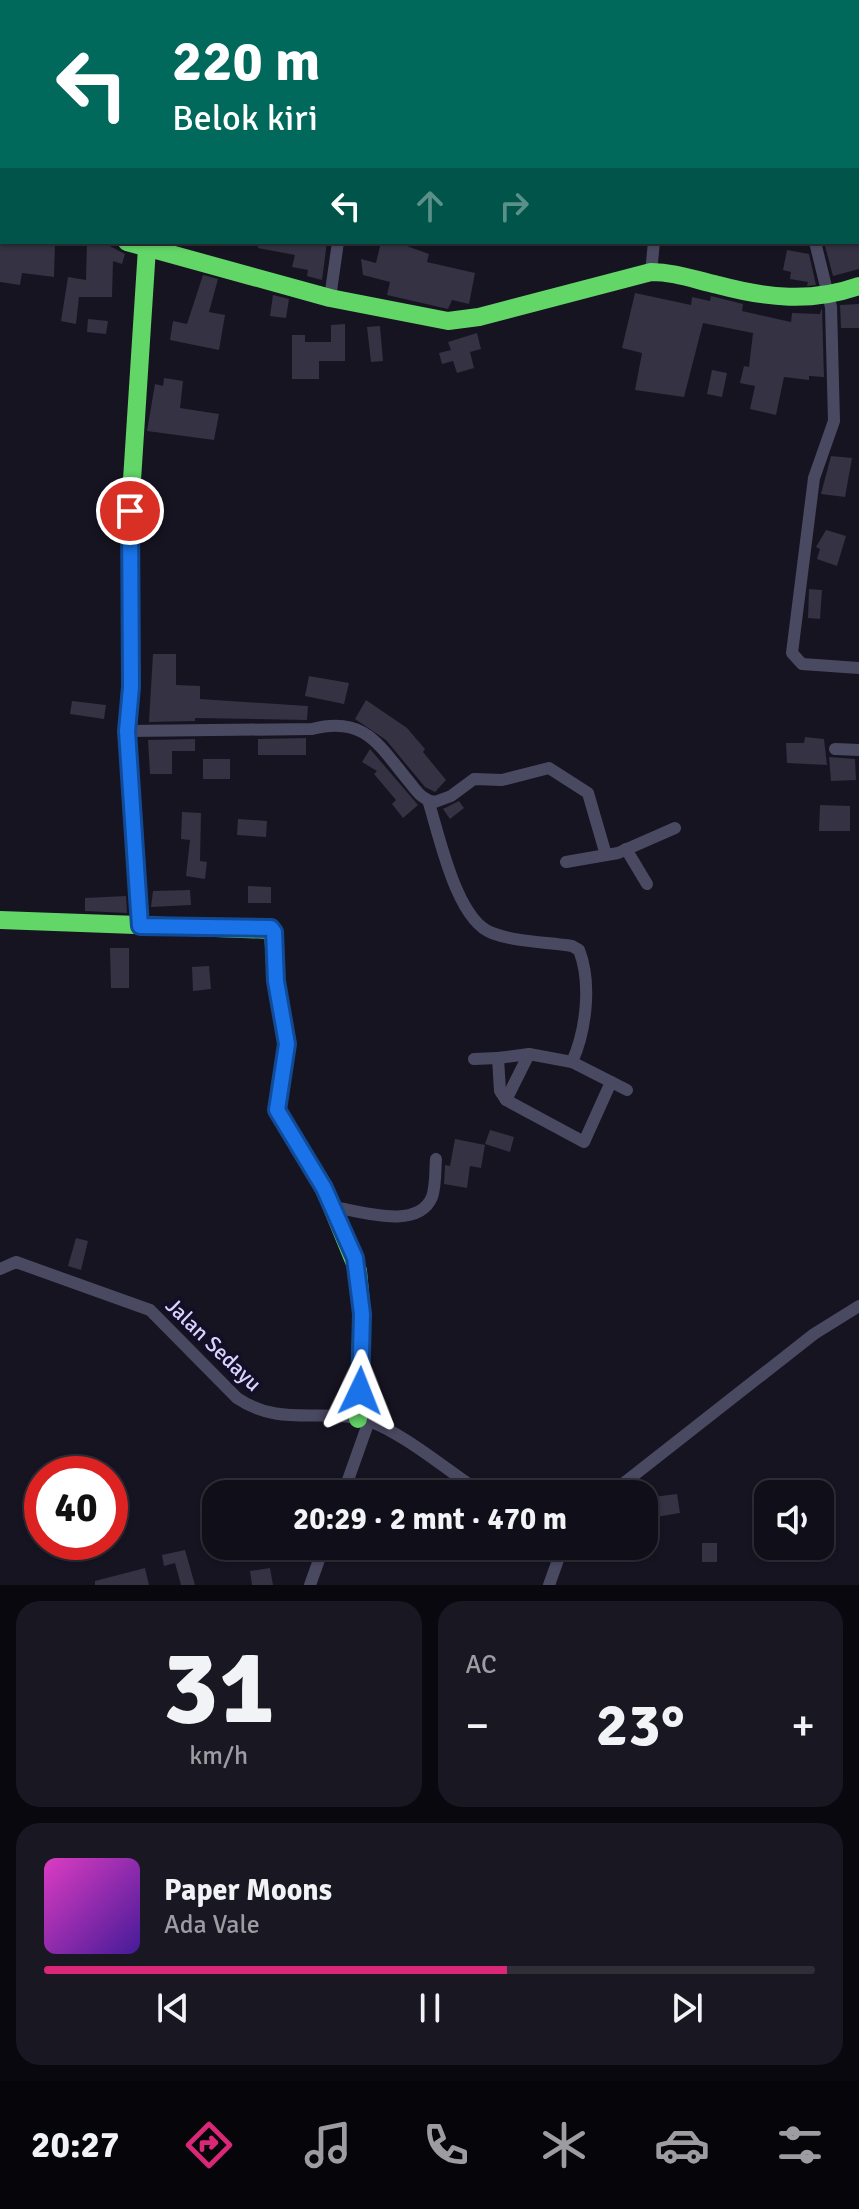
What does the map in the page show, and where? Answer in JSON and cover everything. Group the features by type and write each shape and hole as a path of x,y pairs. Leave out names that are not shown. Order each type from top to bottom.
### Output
{"street":[{"path":"134,244 330,298 448,321 464,320 651,272 669,272 788,299 829,295 859,286"},
{"path":"330,298 338,244"},
{"path":"651,272 654,244"},
{"path":"816,244 829,295 834,421 814,478 792,653 802,664 859,668"},
{"path":"140,926 127,731 131,687 130,511 147,248"},
{"path":"127,731 312,729 336,723 355,726 373,738 428,800 456,887 477,922 504,936 572,946 579,950 583,963 585,1029 572,1062"},
{"path":"835,749 859,750"},
{"path":"428,800 444,800 474,779 502,780 549,768 588,793 606,855"},
{"path":"566,862 626,849 675,828"},
{"path":"626,849 647,884"},
{"path":"0,920 273,930 276,981 287,1044 277,1110 333,1207 358,1271 364,1420 347,1480"},
{"path":"506,1100 529,1054"},
{"path":"474,1059 529,1054 572,1062 627,1090"},
{"path":"498,1058 500,1091 506,1100 584,1142 611,1082"},
{"path":"333,1207 403,1216 416,1214 432,1197 436,1159"},
{"name":"Jalan Sedayu","path":"0,1269 16,1262 150,1310 237,1398 268,1415 364,1420"},
{"path":"628,1480 814,1334 859,1306"},
{"path":"364,1420 460,1480"},
{"path":"310,1585 319,1560"},
{"path":"549,1585 558,1560"}],"building":[{"path":"0,244 55,244 54,277 22,273 20,285 0,282"},
{"path":"87,244 106,244 125,254 122,264 113,261 112,297 79,297 76,324 61,321 68,277 86,280"},
{"path":"258,244 327,244 322,280 307,276 308,270 292,267 295,255 258,248"},
{"path":"381,244 408,244 429,254 427,262 475,273 469,304 452,300 448,309 387,295 390,282 363,275 361,259 376,263"},
{"path":"825,244 859,244 859,269 833,276"},
{"path":"787,250 809,254 816,285 807,286 808,282 790,279 791,272 783,270"},
{"path":"203,275 218,279 209,312 225,315 219,350 170,340 173,321 187,324"},
{"path":"635,293 691,305 692,297 710,301 711,296 743,304 742,311 791,322 792,313 820,314 822,308 824,377 809,376 809,380 784,377 776,415 750,409 755,386 740,383 744,366 749,367 753,333 703,323 684,397 635,390 642,353 622,348"},
{"path":"273,295 289,299 286,318 270,316"},
{"path":"859,304 859,328 841,328 840,305"},
{"path":"88,319 108,321 106,334 87,332"},
{"path":"345,324 345,361 319,361 319,379 292,379 292,335 305,335 305,342 331,342 331,325"},
{"path":"380,326 383,361 371,362 367,327"},
{"path":"477,333 481,349 470,352 474,368 457,373 453,361 442,364 439,353 451,350 448,342"},
{"path":"712,370 727,373 722,397 707,394"},
{"path":"164,378 183,381 180,408 219,414 214,440 147,431 155,384 163,386"},
{"path":"831,456 852,458 845,497 821,494"},
{"path":"826,530 846,536 837,566 817,559 820,549 816,547"},
{"path":"809,589 822,590 820,619 808,618"},
{"path":"153,654 176,654 176,685 200,686 200,699 308,706 307,720 195,718 195,721 149,722"},
{"path":"309,676 349,683 344,704 305,696"},
{"path":"366,700 407,728 425,749 423,752 446,780 435,792 425,787 386,740 355,719"},
{"path":"72,701 106,705 104,719 70,714"},
{"path":"805,737 824,739 827,765 787,763 786,743 804,743"},
{"path":"306,738 306,755 258,755 258,739"},
{"path":"195,739 195,751 172,751 172,774 150,774 148,740"},
{"path":"370,749 418,805 403,818 392,804 396,800 374,774 377,771 362,762"},
{"path":"829,757 855,759 856,780 831,781"},
{"path":"203,759 230,759 230,779 203,779"},
{"path":"459,801 464,808 450,819 443,809"},
{"path":"820,805 850,806 850,831 819,831"},
{"path":"182,812 201,813 200,861 207,862 205,879 186,876 190,840 181,839"},
{"path":"238,819 267,821 266,837 237,835"},
{"path":"248,886 271,887 271,903 248,903"},
{"path":"190,890 191,905 151,907 153,891"},
{"path":"126,896 127,913 85,911 85,898"},
{"path":"110,948 129,948 129,988 111,988"},
{"path":"209,966 211,989 193,991 192,967"},
{"path":"490,1130 514,1137 510,1152 485,1144"},
{"path":"455,1139 485,1145 481,1168 470,1166 467,1188 444,1184 445,1165 450,1166"},
{"path":"76,1238 88,1241 81,1270 68,1266"},
{"path":"677,1494 680,1513 658,1517 658,1496"},
{"path":"702,1543 717,1543 717,1562 702,1562"},
{"path":"185,1550 195,1585 181,1585 175,1563 164,1566 162,1555"},
{"path":"145,1568 149,1585 95,1585 95,1581"},
{"path":"270,1568 273,1585 252,1585 250,1571"}],"traffic: fast":[{"path":"134,244 330,298 448,321 479,317 651,272 771,296 824,295 859,286"},
{"path":"140,926 127,731 131,687 130,511 147,248"},
{"path":"0,920 273,930 276,981 287,1044 277,1110 324,1188 358,1271 362,1314 358,1419"}],"route":[{"path":"130,511 131,687 127,731 140,926 271,928 274,932 276,981 287,1044 277,1110 324,1188 355,1258 362,1314 360,1391"}]}
